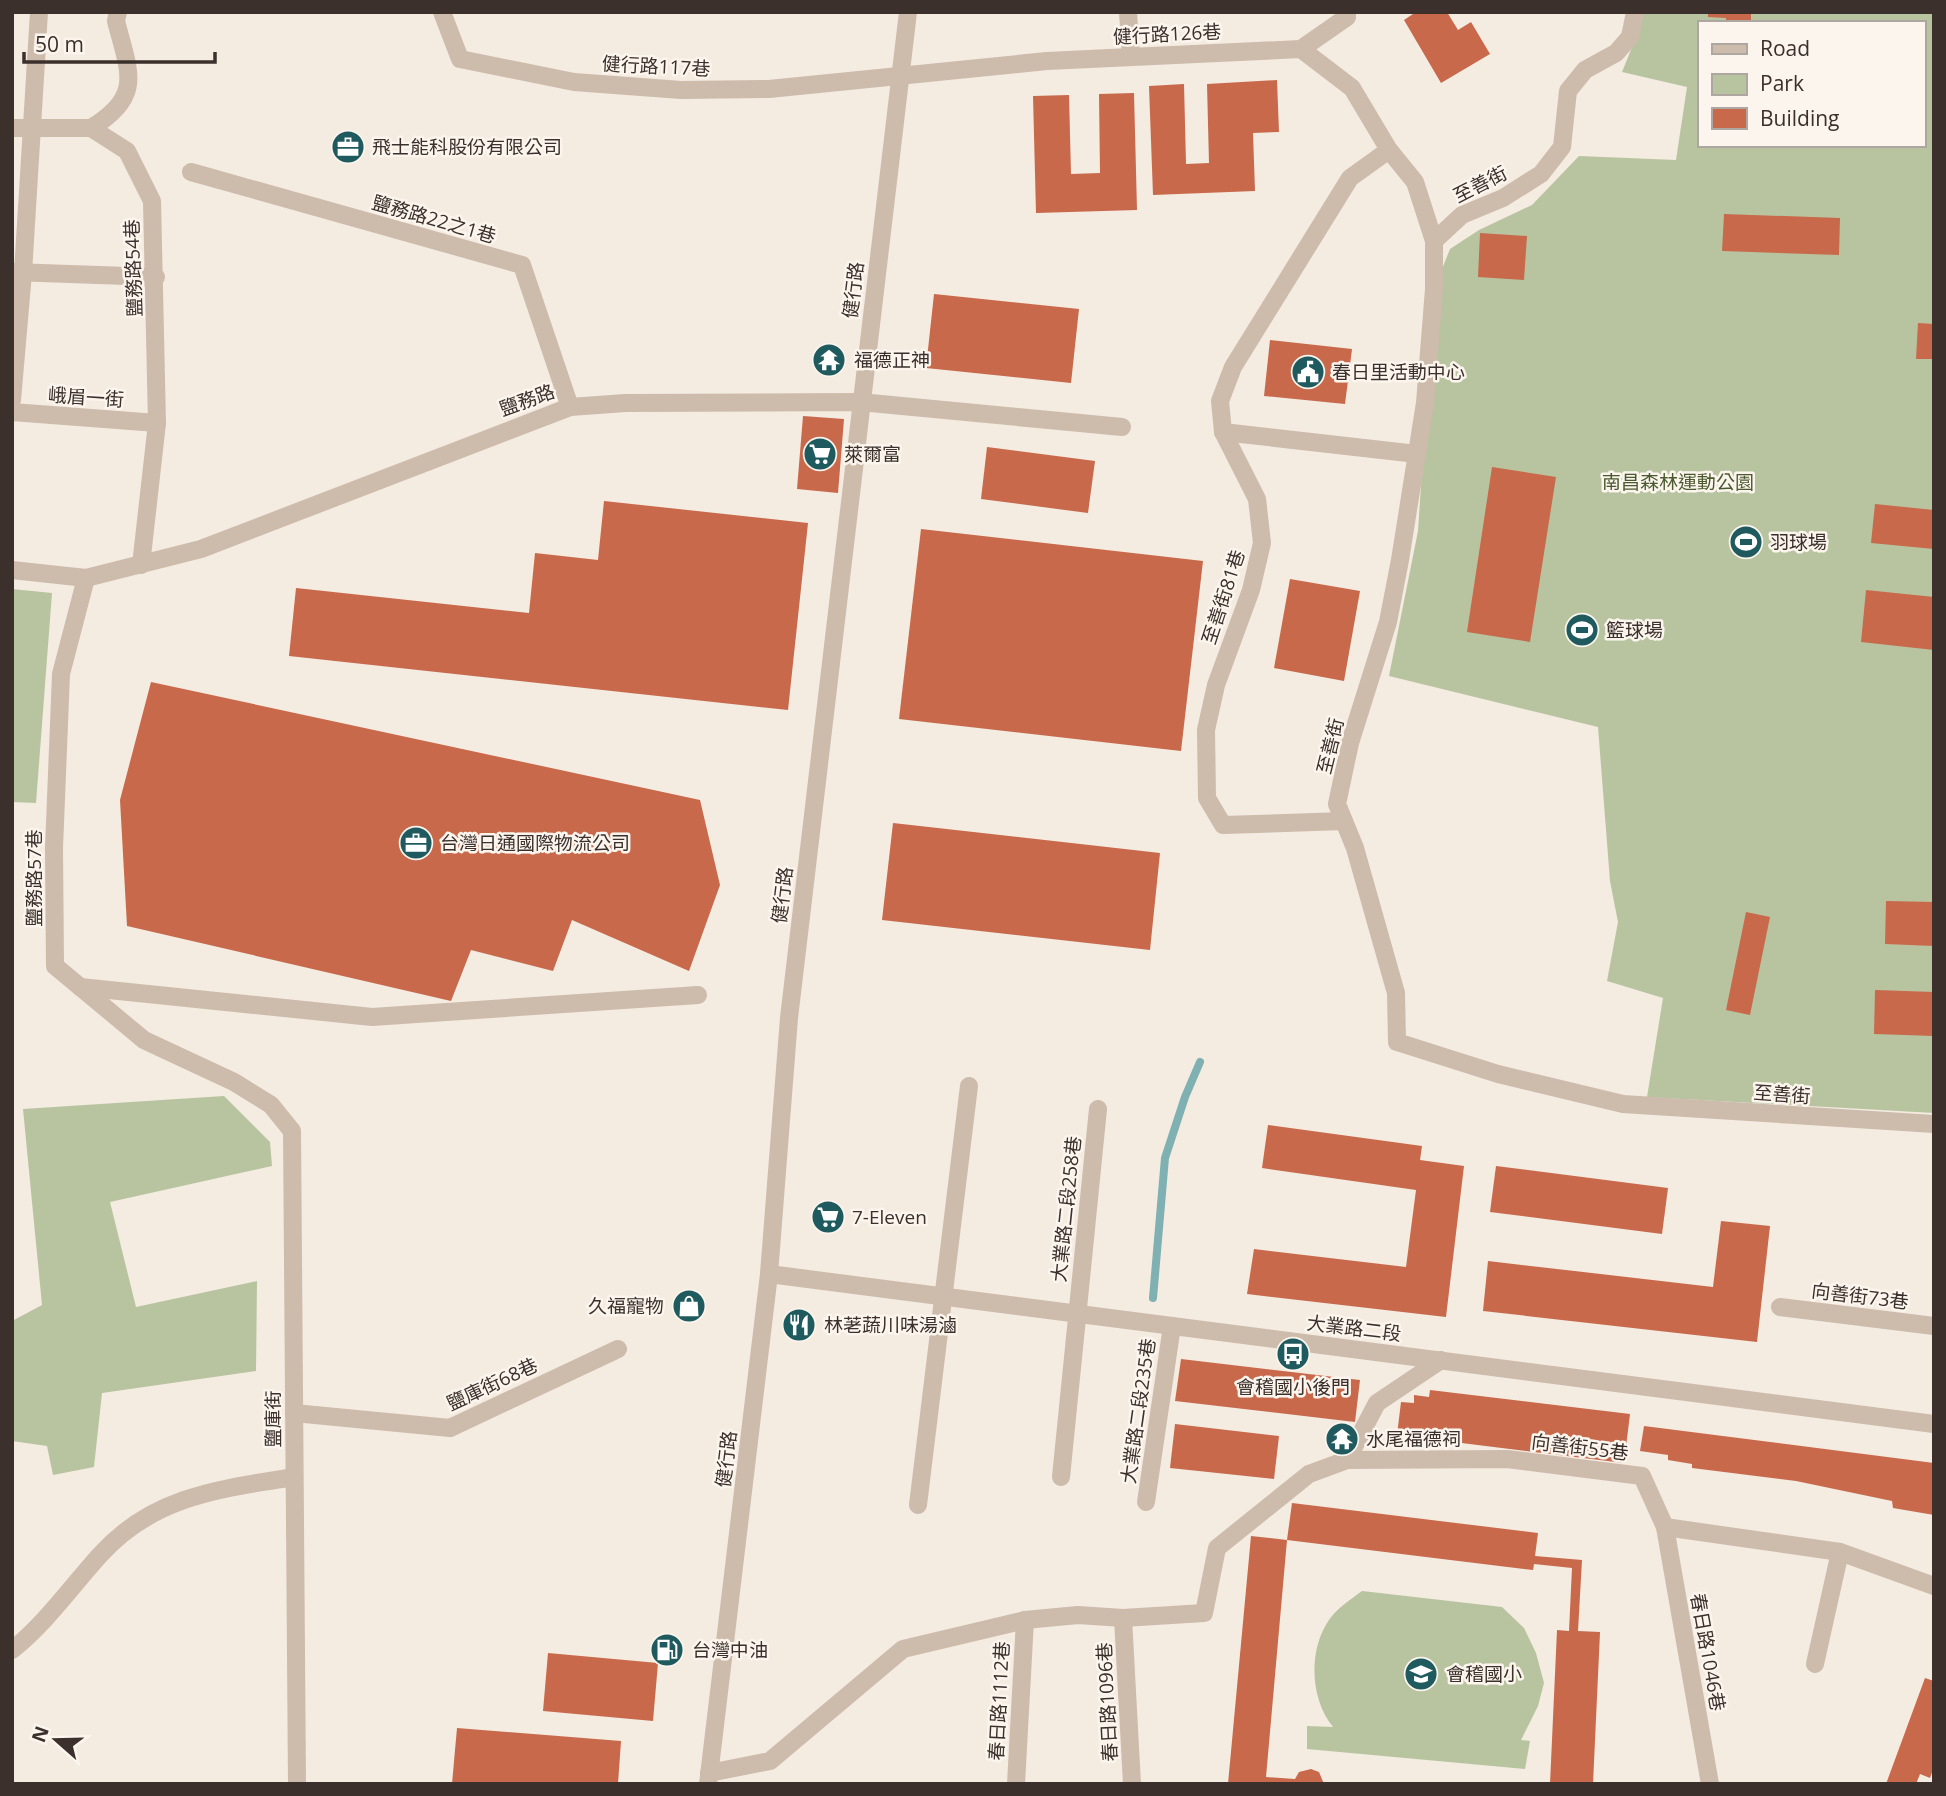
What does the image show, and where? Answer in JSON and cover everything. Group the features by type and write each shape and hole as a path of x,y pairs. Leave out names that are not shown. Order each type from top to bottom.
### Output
{"street":[{"path":"12,400 18,272 32,130 38,12"},
{"path":"12,128 91,128 110,117 126,94 131,81 116,21 118,12"},
{"name":"健行路117巷","path":"443,12 460,59 574,82 693,90 769,89 901,77"},
{"name":"健行路","path":"709,1778 769,1274 789,1018 908,12"},
{"path":"1128,12 1131,57"},
{"path":"1347,12 1347,18 1301,49 1352,88 1389,150 1415,182 1434,241"},
{"name":"至善街","path":"1635,12 1630,37 1616,53 1585,69 1568,91 1562,147 1541,174 1503,198 1462,215 1434,241 1434,289 1417,454 1388,622 1350,743 1337,804 1355,849 1396,993 1397,1042 1498,1074 1623,1104 1934,1124"},
{"name":"健行路126巷","path":"901,77 1047,61 1301,49"},
{"name":"鹽務路54巷","path":"91,128 127,151 152,201 156,277 157,423 141,565"},
{"name":"至善街81巷","path":"1344,821 1223,825 1208,798 1206,730 1213,696 1251,590 1262,543 1257,499 1223,432 1220,401 1233,366 1350,178 1389,150"},
{"name":"鹽務路22之1巷","path":"191,172 522,265 570,407"},
{"path":"18,272 156,277"},
{"name":"鹽務路","path":"12,570 86,578 201,549 570,407 625,403 860,402 1122,427"},
{"name":"峨眉一街","path":"12,412 157,423"},
{"path":"1223,432 1417,454"},
{"name":"鹽務路57巷","path":"86,578 61,674 54,848 55,966 144,1040 234,1082"},
{"path":"80,987 372,1017 698,995"},
{"name":"鹽庫街","path":"234,1082 271,1105 292,1132 298,1784"},
{"path":"918,1505 968,1086"},
{"name":"大業路二段258巷","path":"1060,1477 1098,1109"},
{"name":"大業路二段","path":"769,1274 1934,1424"},
{"name":"向善街73巷","path":"1780,1307 1934,1326"},
{"name":"大業路二段235巷","path":"1146,1502 1157,1324"},
{"name":"鹽庫街68巷","path":"294,1413 450,1428 618,1349"},
{"path":"709,1778 770,1761 903,1649 1025,1620 1078,1615 1123,1618 1204,1613 1217,1548 1309,1474 1347,1460 1377,1403 1441,1360"},
{"name":"向善街55巷","path":"1347,1460 1507,1460 1642,1476 1665,1527"},
{"path":"12,1650 51,1613 102,1553 159,1508 216,1490 294,1477"},
{"path":"1665,1527 1840,1552 1934,1586"},
{"name":"春日路1046巷","path":"1665,1527 1710,1784"},
{"path":"1815,1664 1840,1552"},
{"name":"春日路1096巷","path":"1123,1618 1132,1784"},
{"name":"春日路1112巷","path":"1016,1784 1025,1620"}],"green space":[{"name":"南昌森林運動公園","path":"1641,12 1934,12 1934,1113 1647,1097 1663,998 1607,981 1618,922 1610,881 1598,727 1389,676 1418,531 1434,289 1450,249 1479,230 1532,205 1579,156 1676,160 1687,87 1622,72 1637,35"},
{"path":"12,589 52,593 36,803 12,802"},
{"path":"224,1096 270,1142 272,1166 110,1202 136,1307 257,1281 256,1371 102,1393 94,1467 53,1475 47,1446 12,1441 12,1321 42,1305 23,1109"},
{"path":"1362,1591 1502,1607 1524,1628 1536,1653 1544,1683 1538,1706 1521,1740 1530,1741 1525,1769 1307,1749 1307,1726 1333,1727 1325,1716 1316,1689 1315,1660 1322,1632 1332,1616"}],"building":[{"path":"1416,12 1447,12 1458,30 1471,22 1490,54 1441,83 1404,20"},
{"path":"1708,12 1751,12 1751,21 1726,21 1726,18 1708,17"},
{"path":"1277,80 1279,132 1253,133 1255,191 1153,195 1149,86 1184,84 1186,164 1209,163 1207,84"},
{"path":"1134,93 1137,210 1036,213 1033,96 1069,95 1071,174 1100,173 1099,94"},
{"path":"1724,214 1840,218 1839,255 1722,251"},
{"path":"1480,233 1527,236 1524,280 1478,277"},
{"path":"934,294 1079,309 1071,383 926,368"},
{"path":"1918,323 1934,324 1934,359 1916,359"},
{"name":"春日里活動中心","path":"1270,340 1352,349 1345,404 1264,396"},
{"name":"萊爾富","path":"803,416 844,419 838,493 797,489"},
{"path":"987,447 1095,461 1088,513 981,499"},
{"path":"1492,467 1556,477 1530,642 1467,632"},
{"path":"604,501 808,523 788,710 289,656 296,588 529,613 535,553 598,560"},
{"path":"1875,504 1934,510 1934,549 1871,543"},
{"path":"921,529 1203,561 1181,751 899,719"},
{"path":"1290,579 1360,591 1344,681 1274,668"},
{"path":"1866,590 1934,597 1934,650 1861,642"},
{"name":"台灣日通國際物流公司","path":"151,682 700,800 720,885 689,971 572,920 553,971 471,950 451,1001 127,926 120,800"},
{"path":"893,823 1160,853 1150,950 882,920"},
{"path":"1886,901 1934,902 1934,946 1885,944"},
{"path":"1746,912 1770,917 1750,1015 1726,1010"},
{"path":"1875,990 1934,992 1934,1036 1874,1034"},
{"path":"1268,1125 1422,1146 1420,1160 1464,1166 1446,1317 1247,1294 1254,1249 1406,1267 1416,1190 1262,1168"},
{"path":"1496,1166 1668,1188 1662,1234 1490,1212"},
{"path":"1721,1221 1770,1226 1757,1342 1483,1311 1488,1261 1713,1287"},
{"path":"1181,1359 1360,1380 1355,1422 1175,1401"},
{"path":"1430,1390 1630,1414 1624,1463 1397,1435 1401,1402 1414,1403 1414,1395 1429,1397"},
{"path":"1175,1424 1279,1436 1274,1479 1170,1468"},
{"path":"1644,1426 1934,1463 1934,1515 1893,1508 1892,1501 1796,1481 1692,1468 1692,1464 1668,1460 1668,1455 1640,1451"},
{"path":"1292,1503 1538,1533 1535,1556 1582,1560 1578,1631 1600,1632 1593,1784 1550,1784 1557,1630 1569,1631 1572,1568 1534,1564 1533,1570 1287,1540"},
{"path":"1251,1536 1287,1540 1266,1777 1295,1779 1299,1772 1311,1769 1319,1772 1324,1784 1228,1784"},
{"path":"548,1653 658,1663 653,1721 543,1711"},
{"path":"1925,1678 1934,1681 1934,1767 1930,1778 1920,1774 1916,1784 1886,1784"},
{"path":"457,1728 621,1741 618,1784 452,1784"}],"waterway":[{"path":"1153,1298 1165,1158 1185,1097 1200,1062"}],"place":[{"name":"飛士能科股份有限公司","path":"348,147"},
{"name":"福德正神","path":"829,360"},
{"name":"春日里活動中心","path":"1308,372"},
{"name":"萊爾富","path":"820,454"},
{"name":"羽球場","path":"1746,542"},
{"name":"籃球場","path":"1582,630"},
{"name":"台灣日通國際物流公司","path":"416,843"},
{"name":"7-Eleven","path":"828,1217"},
{"name":"久福寵物","path":"689,1306"},
{"name":"林荖蔬川味湯滷","path":"799,1325"},
{"name":"會稽國小後門","path":"1293,1354"},
{"name":"水尾福德祠","path":"1342,1439"},
{"name":"台灣中油","path":"667,1650"},
{"name":"會稽國小","path":"1421,1674"}]}
